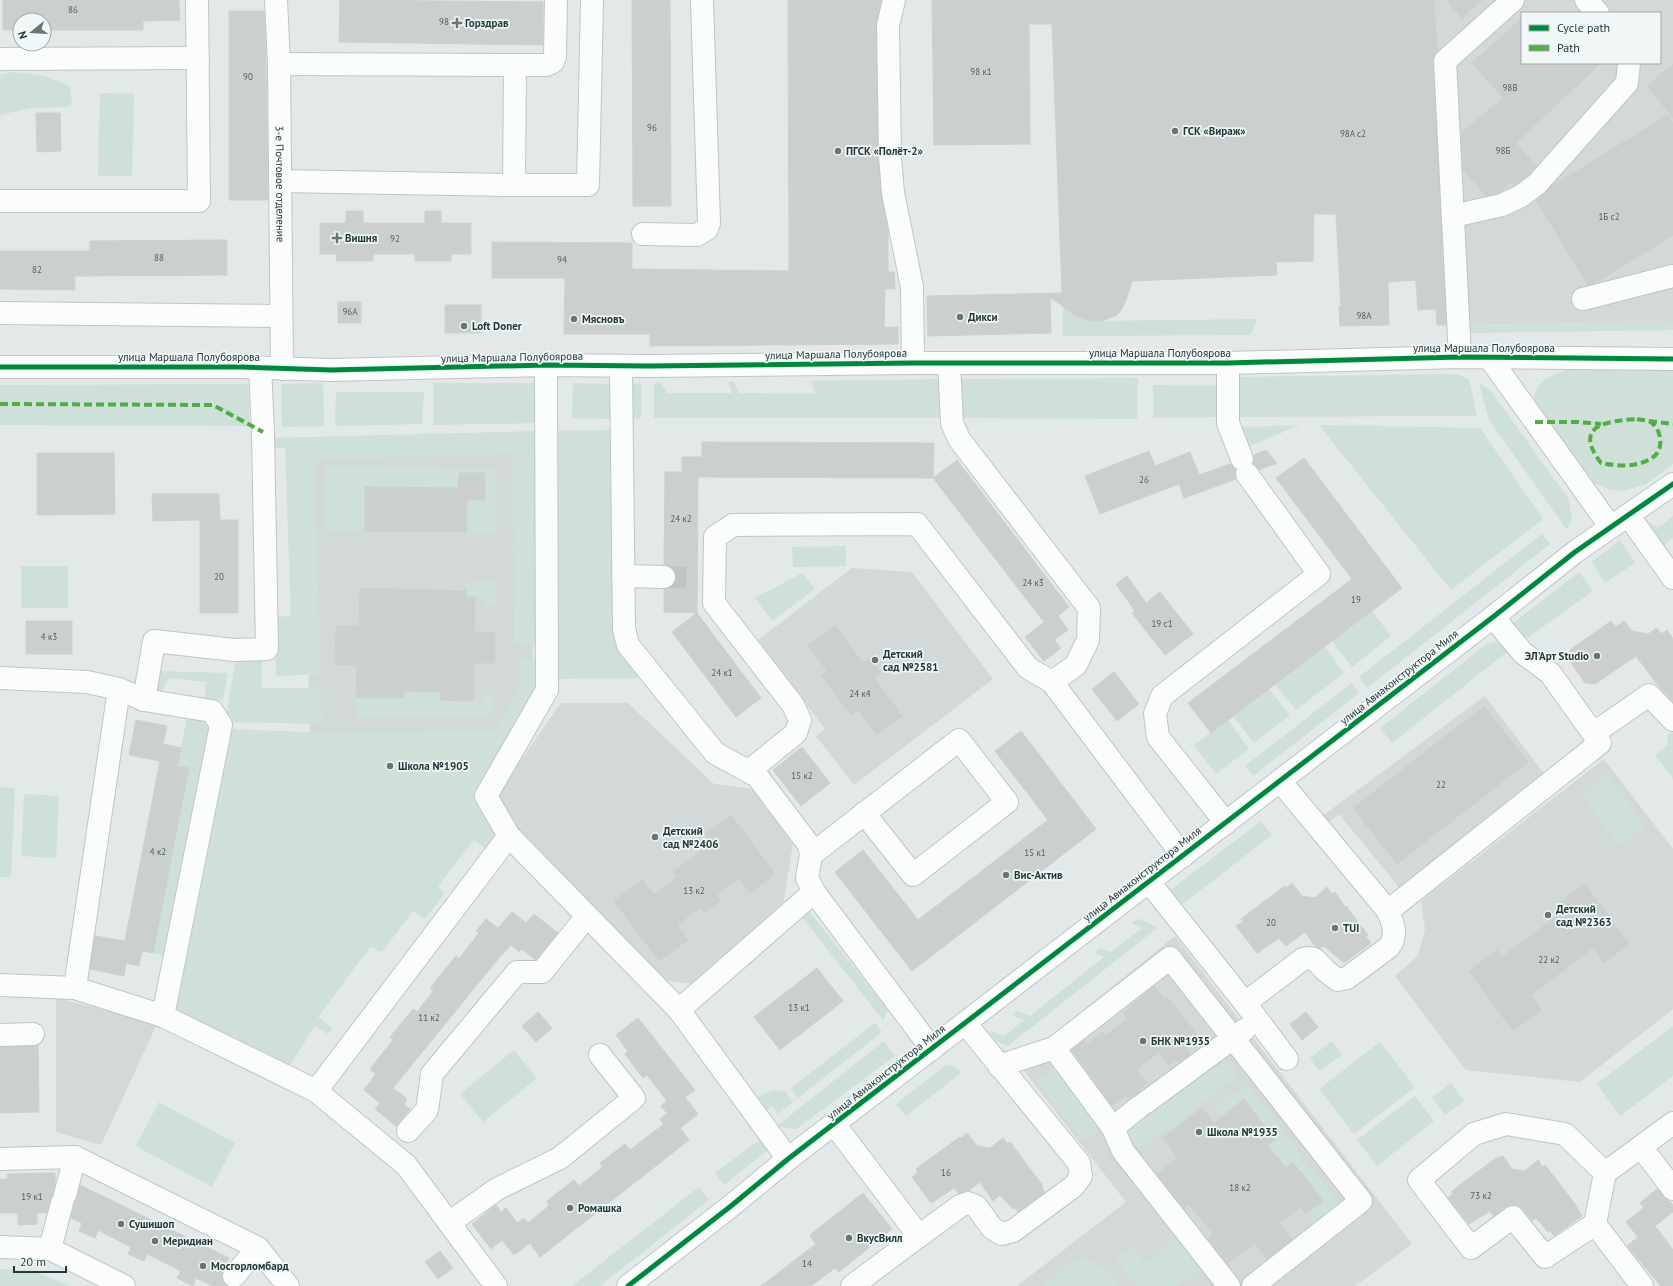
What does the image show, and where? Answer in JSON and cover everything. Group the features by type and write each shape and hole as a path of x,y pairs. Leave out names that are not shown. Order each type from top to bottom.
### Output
{"street":[{"path":"0,201 199,201 196,0"},
{"name":"3-е Почтовое отделение","path":"276,0 279,64 282,369"},
{"path":"279,64 547,65 553,62 555,57 556,0"},
{"path":"280,181 588,185 592,0"},
{"path":"643,234 697,235 707,229 709,223 702,0"},
{"path":"894,0 888,26 891,163 893,193 912,287 914,363"},
{"path":"1460,358 1445,61 1513,0"},
{"path":"1586,0 1597,12"},
{"path":"0,59 198,58"},
{"path":"1453,216 1502,205 1521,196 1537,184 1627,83 1630,64"},
{"path":"514,185 515,65"},
{"path":"1583,299 1673,276"},
{"path":"0,313 281,316"},
{"name":"улица Маршала Полубоярова","path":"0,367 260,367 339,370 546,365 621,366 914,363 1228,363 1460,358 1673,359"},
{"path":"1489,358 1610,526"},
{"path":"949,363 952,423 958,439 1089,608 1088,640 1076,665 1052,682"},
{"path":"1226,823 1158,737 1155,714 1162,696 1319,574 1245,467 1228,423 1228,363"},
{"path":"546,365 547,690 486,796 509,836 679,1010 788,1159"},
{"path":"621,366 624,629 628,645 715,753 757,776 809,845 811,855 807,878 814,892 932,1049"},
{"path":"144,700 154,641 234,650 267,650 263,432 260,367"},
{"name":"улица Авиаконструктора Миля","path":"628,1286 731,1206 788,1159 1226,823 1575,552 1610,526 1673,484"},
{"path":"1628,514 1673,578"},
{"path":"749,771 796,733 800,720 793,705 714,603 706,578 715,537 732,525 917,524 1028,668 1052,682 1183,856"},
{"path":"623,576 664,577"},
{"path":"1388,911 1600,743 1550,673 1538,672 1493,617"},
{"path":"0,678 87,682 119,689 144,700 212,711 221,725 163,1016"},
{"path":"74,988 119,689"},
{"path":"1594,733 1648,695 1673,720"},
{"path":"811,855 864,813 959,740 1007,802 912,875 864,813"},
{"path":"1112,1128 1232,1038 1251,1011 1303,958 1309,957 1315,959 1325,970 1338,980 1347,978 1392,942 1394,923 1388,911 1280,781"},
{"path":"316,1091 509,836"},
{"path":"1149,882 1287,1059"},
{"path":"679,1010 814,892"},
{"path":"408,1131 427,1110 432,1074 517,972 542,972 588,916"},
{"path":"999,1066 1054,1048 1170,958 1361,1201 1253,1286"},
{"path":"0,985 74,988 163,1016 316,1091 406,1164 496,1286"},
{"path":"852,1286 960,1206 968,1203 976,1206 992,1228 1002,1234 1013,1231 1074,1186 1081,1176 1079,1163 965,1023"},
{"path":"0,1035 33,1034"},
{"path":"1054,1048 1112,1128 1124,1151 1229,1286"},
{"path":"449,1223 497,1189 560,1158 634,1098 600,1055"},
{"path":"1605,1174 1565,1134 1506,1124 1474,1134 1419,1180 1471,1248 1512,1217 1545,1257 1595,1224 1605,1174 1673,1123"},
{"path":"834,1124 919,1236"},
{"path":"1641,1147 1673,1189"},
{"path":"50,1249 75,1157"},
{"path":"0,1159 75,1157 258,1248 288,1286"},
{"path":"1595,1224 1642,1286"},
{"path":"0,1247 50,1249 124,1286"},
{"path":"230,1282 258,1248"}],"shaded area":[{"path":"1390,0 1673,0 1673,322 1437,325 1436,309 1418,310"},
{"path":"13,72 45,76 70,86 72,104 67,107 31,108 0,115 0,75"},
{"path":"100,93 134,94 132,176 98,176"},
{"path":"1063,293 1071,313 1077,317 1092,321 1258,319 1250,335 1063,336"},
{"path":"1673,322 1673,330 1471,333 1467,325"},
{"path":"1580,368 1673,368 1673,464 1646,484 1624,491 1611,490 1586,480 1537,411 1534,396 1538,386 1548,377 1566,370"},
{"path":"1456,374 1469,379 1477,416 1236,417 1236,377"},
{"path":"1138,378 1137,419 958,418 956,379"},
{"path":"944,379 946,418 654,418 654,383 661,383 667,393 732,393 728,382 734,382 739,393 815,394 811,381"},
{"path":"323,383 324,426 282,427 281,384"},
{"path":"433,383 543,383 543,423 433,425"},
{"path":"573,383 612,384 611,419 572,418"},
{"path":"641,383 641,418 629,419 630,389 634,384"},
{"path":"1479,383 1490,390 1568,498 1572,519 1567,530 1489,420"},
{"path":"248,384 250,426 0,425 0,385"},
{"path":"1153,385 1218,386 1218,417 1153,418"},
{"path":"336,392 424,392 422,424 335,426"},
{"path":"1300,425 1248,447 1241,427"},
{"path":"1319,425 1480,428 1543,519 1451,590"},
{"path":"613,430 614,638 622,656 642,678 552,679 551,431"},
{"path":"536,431 538,645 514,645 513,454 315,460 320,674 276,676 276,617 291,616 285,448 271,448 271,438"},
{"name":"Школа №1905","path":"533,451 533,690 465,788 310,745 304,456"},
{"path":"325,466 497,468 497,533 467,533 467,500 485,500 485,473 459,473 458,488 365,487 365,531 324,531"},
{"path":"1673,516 1673,538 1662,547 1645,520 1658,528"},
{"path":"1542,534 1550,544 1367,688 1359,677"},
{"path":"1620,540 1635,563 1605,583 1592,562"},
{"path":"846,546 846,566 793,567 792,547"},
{"path":"21,566 68,566 68,608 21,608"},
{"name":"Детский сад №2581","path":"852,568 912,572 993,679 854,785 816,736 825,729 758,640"},
{"path":"1579,572 1593,591 1520,643 1508,627"},
{"path":"802,573 815,589 772,621 755,598"},
{"path":"467,581 497,582 496,606 483,606 483,597 466,597"},
{"path":"1372,611 1391,636 1352,667 1332,641"},
{"path":"1502,641 1512,648 1392,743 1380,728 1487,644"},
{"path":"1325,647 1344,673 1296,710 1275,684"},
{"path":"236,658 262,658 261,688 321,688 322,724 225,722"},
{"path":"520,659 539,659 541,690 475,796 498,831 487,850 474,840 438,886 445,893 425,919 413,911 382,952 370,947 318,1017 333,1028 328,1034 315,1026 290,1065 167,1013 225,729 334,733 495,730 521,686"},
{"path":"153,671 228,673 223,698 204,706 206,682 169,678 161,693 154,691"},
{"path":"1352,683 1359,693 1253,776 1245,766"},
{"path":"1269,689 1290,715 1254,743 1233,716"},
{"path":"404,691 440,692 441,700 483,701 483,692 493,692 493,711 488,716 479,718 356,717 356,698 404,698"},
{"path":"1485,696 1546,776 1402,891 1339,814 1327,824 1321,817"},
{"name":"Детский сад №2406","path":"561,703 628,703 714,784 755,789 793,844 782,910 696,984 652,979 514,830 495,797"},
{"path":"188,714 213,723 169,957 153,953 189,769 177,766"},
{"path":"1228,720 1249,749 1216,774 1194,745"},
{"path":"1673,732 1673,779 1655,755 1668,745 1667,735"},
{"name":"Детский сад №2363","path":"1604,759 1673,849 1673,1009 1580,1082 1466,1070 1395,976 1418,956 1425,929 1421,901"},
{"path":"1607,775 1646,826 1619,846 1581,795"},
{"path":"0,787 15,788 11,877 0,877"},
{"path":"24,794 59,796 56,858 21,856"},
{"path":"1261,821 1272,835 1179,907 1168,892"},
{"path":"805,906 888,1010 883,1020 798,912"},
{"path":"1141,919 1157,928 1008,1046 996,1041 992,1037 991,1031 1004,1036 1024,1020 1012,1015 1018,1011 1030,1016 1104,957 1094,953 1100,948 1111,952 1142,928 1132,923"},
{"name":"Школа №1935","path":"1175,936 1412,1244 1355,1286 1017,1286 1126,1202 1018,1063"},
{"path":"56,998 118,1013 156,1026 101,1145 56,1132"},
{"path":"875,1023 882,1032 798,1098 791,1088"},
{"path":"1673,1026 1673,1076 1620,1116 1597,1084"},
{"path":"884,1041 895,1056 796,1129 777,1126"},
{"path":"1332,1041 1342,1055 1319,1071 1310,1058"},
{"path":"1380,1042 1415,1087 1354,1134 1319,1089"},
{"path":"514,1050 537,1078 483,1122 460,1094"},
{"path":"1222,1055 1235,1073 1233,1079 1146,1146 1137,1146 1124,1130"},
{"path":"946,1065 955,1067 961,1073 906,1116 896,1104"},
{"path":"1055,1068 1101,1127 1083,1141 1037,1082"},
{"path":"1451,1083 1464,1101 1445,1115 1432,1098"},
{"path":"1247,1084 1343,1209 1317,1229 1306,1214 1323,1200 1294,1163 1286,1168 1268,1145 1244,1100 1228,1112 1226,1123 1215,1108"},
{"path":"773,1090 785,1091 793,1102 778,1114 772,1106 762,1114 753,1102 763,1094"},
{"path":"1415,1096 1434,1121 1377,1166 1357,1140"},
{"path":"159,1102 235,1143 212,1187 136,1146"},
{"path":"761,1139 769,1149 724,1185 715,1173"},
{"path":"699,1187 709,1200 600,1286 572,1286"},
{"path":"1177,1238 1201,1269 1177,1286 1136,1286 1115,1258 1131,1247 1144,1263"},
{"path":"1080,1257 1102,1268 1119,1286 1043,1286"},
{"path":"0,1269 33,1271 70,1286 0,1286"}],"building":[{"path":"3,0 179,0 180,20 143,21 143,30 52,30 52,12 12,12 12,30 3,30"},
{"path":"340,0 543,2 543,45 339,42"},
{"path":"632,0 670,0 671,206 633,206"},
{"path":"788,0 881,0 876,26 878,156 881,195 888,232 888,272 894,272 895,289 885,289 884,327 898,327 898,344 650,346 650,334 564,334 565,278 492,278 492,242 632,243 632,269 789,271"},
{"path":"932,0 1434,0 1437,52 1433,62 1446,325 1437,325 1436,309 1418,310 1416,280 1388,282 1389,325 1340,326 1339,307 1341,307 1336,214 1314,214 1313,261 1276,262 1277,275 1132,281 1122,309 1117,315 1102,321 1092,321 1077,317 1050,297 1051,333 928,336 927,296 1062,293 1052,24 1029,24 1030,144 934,145"},
{"path":"1446,0 1481,0 1462,18"},
{"path":"229,11 264,11 268,200 229,200"},
{"path":"1521,19 1521,64 1600,64 1516,143 1536,166 1528,175 1515,185 1511,182 1499,192 1486,196 1463,169 1461,133 1503,98 1472,63"},
{"path":"1673,64 1673,118 1647,86"},
{"path":"36,113 60,113 61,151 37,152"},
{"path":"1668,115 1673,123 1673,235 1595,283 1588,285 1536,201 1552,186"},
{"path":"346,211 363,211 363,223 425,223 425,211 441,211 441,223 471,223 471,254 451,254 451,261 415,261 415,254 373,254 373,261 336,261 337,254 320,254 320,223 346,223"},
{"path":"227,240 227,275 75,276 75,290 0,289 0,251 90,251 90,241"},
{"path":"338,302 361,302 361,323 338,323"},
{"path":"445,305 481,305 481,333 445,333"},
{"path":"702,442 934,443 933,478 698,477 697,613 664,612 664,589 670,588 674,584 676,577 675,571 671,567 664,565 665,472 682,472 682,457 702,457"},
{"path":"1266,450 1277,463 1259,470 1253,463 1254,455"},
{"path":"1149,451 1155,466 1190,452 1199,475 1230,464 1235,469 1236,479 1184,498 1179,484 1100,514 1085,476"},
{"path":"37,453 114,453 115,514 37,515"},
{"path":"1304,458 1402,588 1211,733 1188,703 1352,579 1276,478"},
{"path":"957,460 1069,607 1058,616 1068,630 1054,640 1061,648 1044,661 1025,637 1044,622 933,478"},
{"path":"459,473 485,473 485,500 467,500 467,532 365,531 365,487 458,488"},
{"path":"152,494 219,494 220,520 238,520 238,613 200,613 200,520 153,521"},
{"path":"1127,576 1146,603 1160,592 1193,634 1165,655 1132,613 1135,611 1116,584"},
{"path":"360,588 467,591 466,597 475,597 475,632 495,633 495,663 474,663 473,701 441,700 440,692 404,691 404,698 356,698 357,665 335,665 336,626 359,626"},
{"path":"697,613 761,698 736,717 672,632"},
{"path":"26,621 72,621 72,654 26,654"},
{"path":"1611,621 1616,627 1624,621 1632,631 1648,634 1657,628 1661,634 1667,630 1673,639 1673,702 1661,689 1636,656 1595,684 1585,683 1569,660 1570,650"},
{"path":"835,625 863,663 870,658 881,673 874,678 902,716 877,735 858,710 851,715 821,675 827,671 808,645"},
{"path":"1114,672 1139,704 1117,721 1092,689"},
{"path":"1484,706 1528,762 1397,864 1353,808"},
{"path":"136,720 167,726 163,744 181,748 177,766 189,768 153,953 142,951 139,966 126,963 124,976 90,969 95,936 125,941 160,761 129,755"},
{"path":"1021,731 1096,829 912,971 835,872 863,850 918,920 1048,820 995,751"},
{"path":"802,747 830,783 801,806 773,770"},
{"path":"731,815 775,874 750,893 739,878 717,895 721,900 704,913 700,908 677,925 688,940 659,961 614,901 642,880 654,895 677,877 673,872 712,843 705,834"},
{"path":"1292,883 1302,896 1315,898 1327,887 1332,894 1335,892 1368,935 1366,937 1371,943 1344,963 1324,946 1321,948 1315,946 1305,932 1286,946 1279,938 1257,953 1236,926 1243,922 1241,919 1250,912 1285,886 1286,888"},
{"path":"1585,884 1629,944 1604,963 1593,948 1531,995 1542,1010 1513,1031 1469,971 1497,950 1502,957 1564,911 1559,903"},
{"path":"512,912 526,923 534,914 558,933 536,960 522,949 519,952 511,945 498,959 393,1088 407,1099 404,1104 410,1109 396,1126 375,1109 380,1103 364,1090 376,1074 370,1069 393,1040 390,1037 413,1009 417,1012 434,990 430,988 456,956 459,959 479,933 476,931 486,919 498,928"},
{"path":"817,968 843,1001 780,1050 754,1017"},
{"name":"БНК №1935","path":"1154,986 1164,999 1167,997 1200,1038 1186,1048 1190,1054 1179,1063 1176,1059 1169,1065 1159,1052 1136,1070 1147,1083 1139,1089 1140,1091 1136,1095 1129,1099 1126,1095 1112,1106 1072,1050 1084,1040 1087,1044 1103,1032 1106,1035 1127,1019 1123,1013"},
{"path":"538,1012 552,1028 536,1042 522,1026"},
{"path":"1306,1012 1318,1027 1302,1040 1290,1024"},
{"path":"638,1018 695,1090 685,1097 698,1114 680,1128 689,1140 540,1257 530,1243 514,1255 502,1240 491,1249 472,1224 496,1205 501,1212 506,1208 517,1223 524,1218 528,1223 549,1206 547,1201 574,1180 579,1186 603,1167 600,1163 625,1144 630,1150 664,1124 660,1119 667,1113 661,1106 667,1101 647,1075 643,1078 625,1054 628,1051 616,1035"},
{"path":"38,1045 39,1112 0,1113 0,1047"},
{"path":"1244,1099 1275,1140 1268,1145 1286,1168 1293,1162 1323,1201 1306,1214 1300,1207 1280,1223 1292,1239 1267,1259 1255,1243 1227,1264 1208,1238 1213,1234 1189,1204 1184,1209 1157,1174 1178,1158 1163,1138 1202,1108 1214,1123"},
{"path":"967,1133 977,1146 990,1148 1003,1138 1007,1144 1010,1142 1043,1186 1041,1187 1045,1192 1018,1212 1015,1208 1013,1209 1000,1195 993,1201 980,1182 968,1191 958,1193 954,1188 931,1203 912,1177 918,1172 916,1169"},
{"path":"1503,1156 1512,1169 1525,1171 1538,1160 1542,1167 1545,1165 1575,1204 1582,1216 1554,1236 1550,1230 1548,1232 1536,1218 1532,1221 1523,1209 1517,1205 1506,1207 1494,1216 1490,1211 1469,1224 1448,1198 1453,1194 1451,1192 1495,1159"},
{"path":"55,1173 53,1195 47,1213 37,1213 37,1224 18,1225 18,1213 0,1213 0,1179 8,1179 7,1174"},
{"path":"80,1185 229,1258 222,1274 222,1280 227,1286 213,1286 196,1278 193,1286 177,1278 181,1271 147,1254 144,1261 128,1254 131,1247 98,1230 95,1238 79,1231 82,1223 71,1218"},
{"path":"1657,1189 1673,1205 1673,1212 1655,1226 1673,1250 1673,1286 1661,1286 1627,1246 1638,1237 1626,1222 1644,1208 1640,1203"},
{"path":"863,1193 892,1229 839,1272 835,1268 811,1286 761,1286 816,1244 810,1235"},
{"path":"440,1251 453,1268 438,1279 425,1262"}],"tunnel":[{"path":"664,577 697,578"}],"marked path":[{"path":"0,404 213,405 263,432"},
{"path":"1637,419 1649,421 1657,429 1660,445 1656,454 1646,461 1633,465 1601,463 1593,450 1590,440 1592,433 1597,428 1605,424 1615,421 1637,419"},
{"path":"1649,421 1673,424"},
{"path":"1535,422 1578,422 1601,424"}],"cycle path":[{"path":"0,367 242,367 331,370 546,365 649,366 913,363 1228,363 1460,357 1673,359"},
{"path":"628,1286 731,1206 788,1159 1493,617 1575,552 1673,484"}],"place":[{"name":"Горздрав","path":"457,23"},
{"name":"ГСК «Вираж»","path":"1175,131"},
{"name":"ПГСК «Полёт-2»","path":"838,151"},
{"name":"Вишня","path":"337,238"},
{"name":"Дикси","path":"960,317"},
{"name":"Мясновъ","path":"574,319"},
{"name":"Loft Doner","path":"464,326"},
{"name":"ЭЛ'Арт Studio","path":"1597,656"},
{"name":"Детский сад №2581","path":"875,660"},
{"name":"Школа №1905","path":"390,766"},
{"name":"Детский сад №2406","path":"655,837"},
{"name":"Вис-Актив","path":"1006,875"},
{"name":"Детский сад №2363","path":"1548,915"},
{"name":"TUI","path":"1335,928"},
{"name":"БНК №1935","path":"1143,1041"},
{"name":"Школа №1935","path":"1199,1132"},
{"name":"Ромашка","path":"570,1208"},
{"name":"Сушишоп","path":"121,1224"},
{"name":"ВкусВилл","path":"849,1238"},
{"name":"Меридиан","path":"155,1241"},
{"name":"Мосгорломбард","path":"203,1266"}]}
